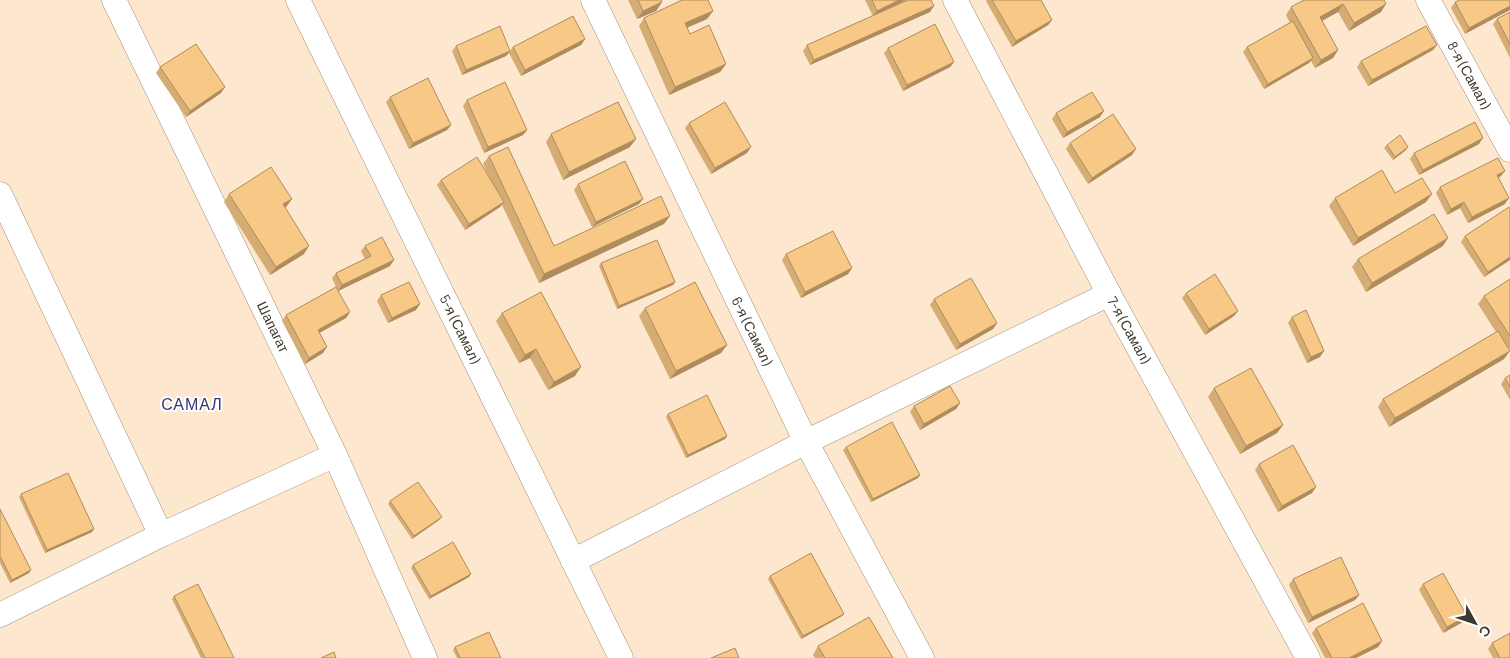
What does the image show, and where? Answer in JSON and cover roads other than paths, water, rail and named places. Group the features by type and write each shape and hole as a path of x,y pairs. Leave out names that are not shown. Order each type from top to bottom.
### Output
{"street":[{"name":"Шапагат","path":"114,0 335,455 425,658"},
{"name":"5-я (Самал)","path":"298,0 621,658"},
{"name":"6-я (Самал)","path":"593,0 806,442 922,658"},
{"name":"7-я (Самал)","path":"955,0 1109,294 1308,658"},
{"name":"8-я (Самал)","path":"1428,0 1510,150"},
{"path":"0,194 161,534"},
{"path":"573,561 806,442 1109,294"},
{"path":"0,615 161,534 335,455"}],"district":[{"name":"САМАЛ","path":"192,404"}]}
